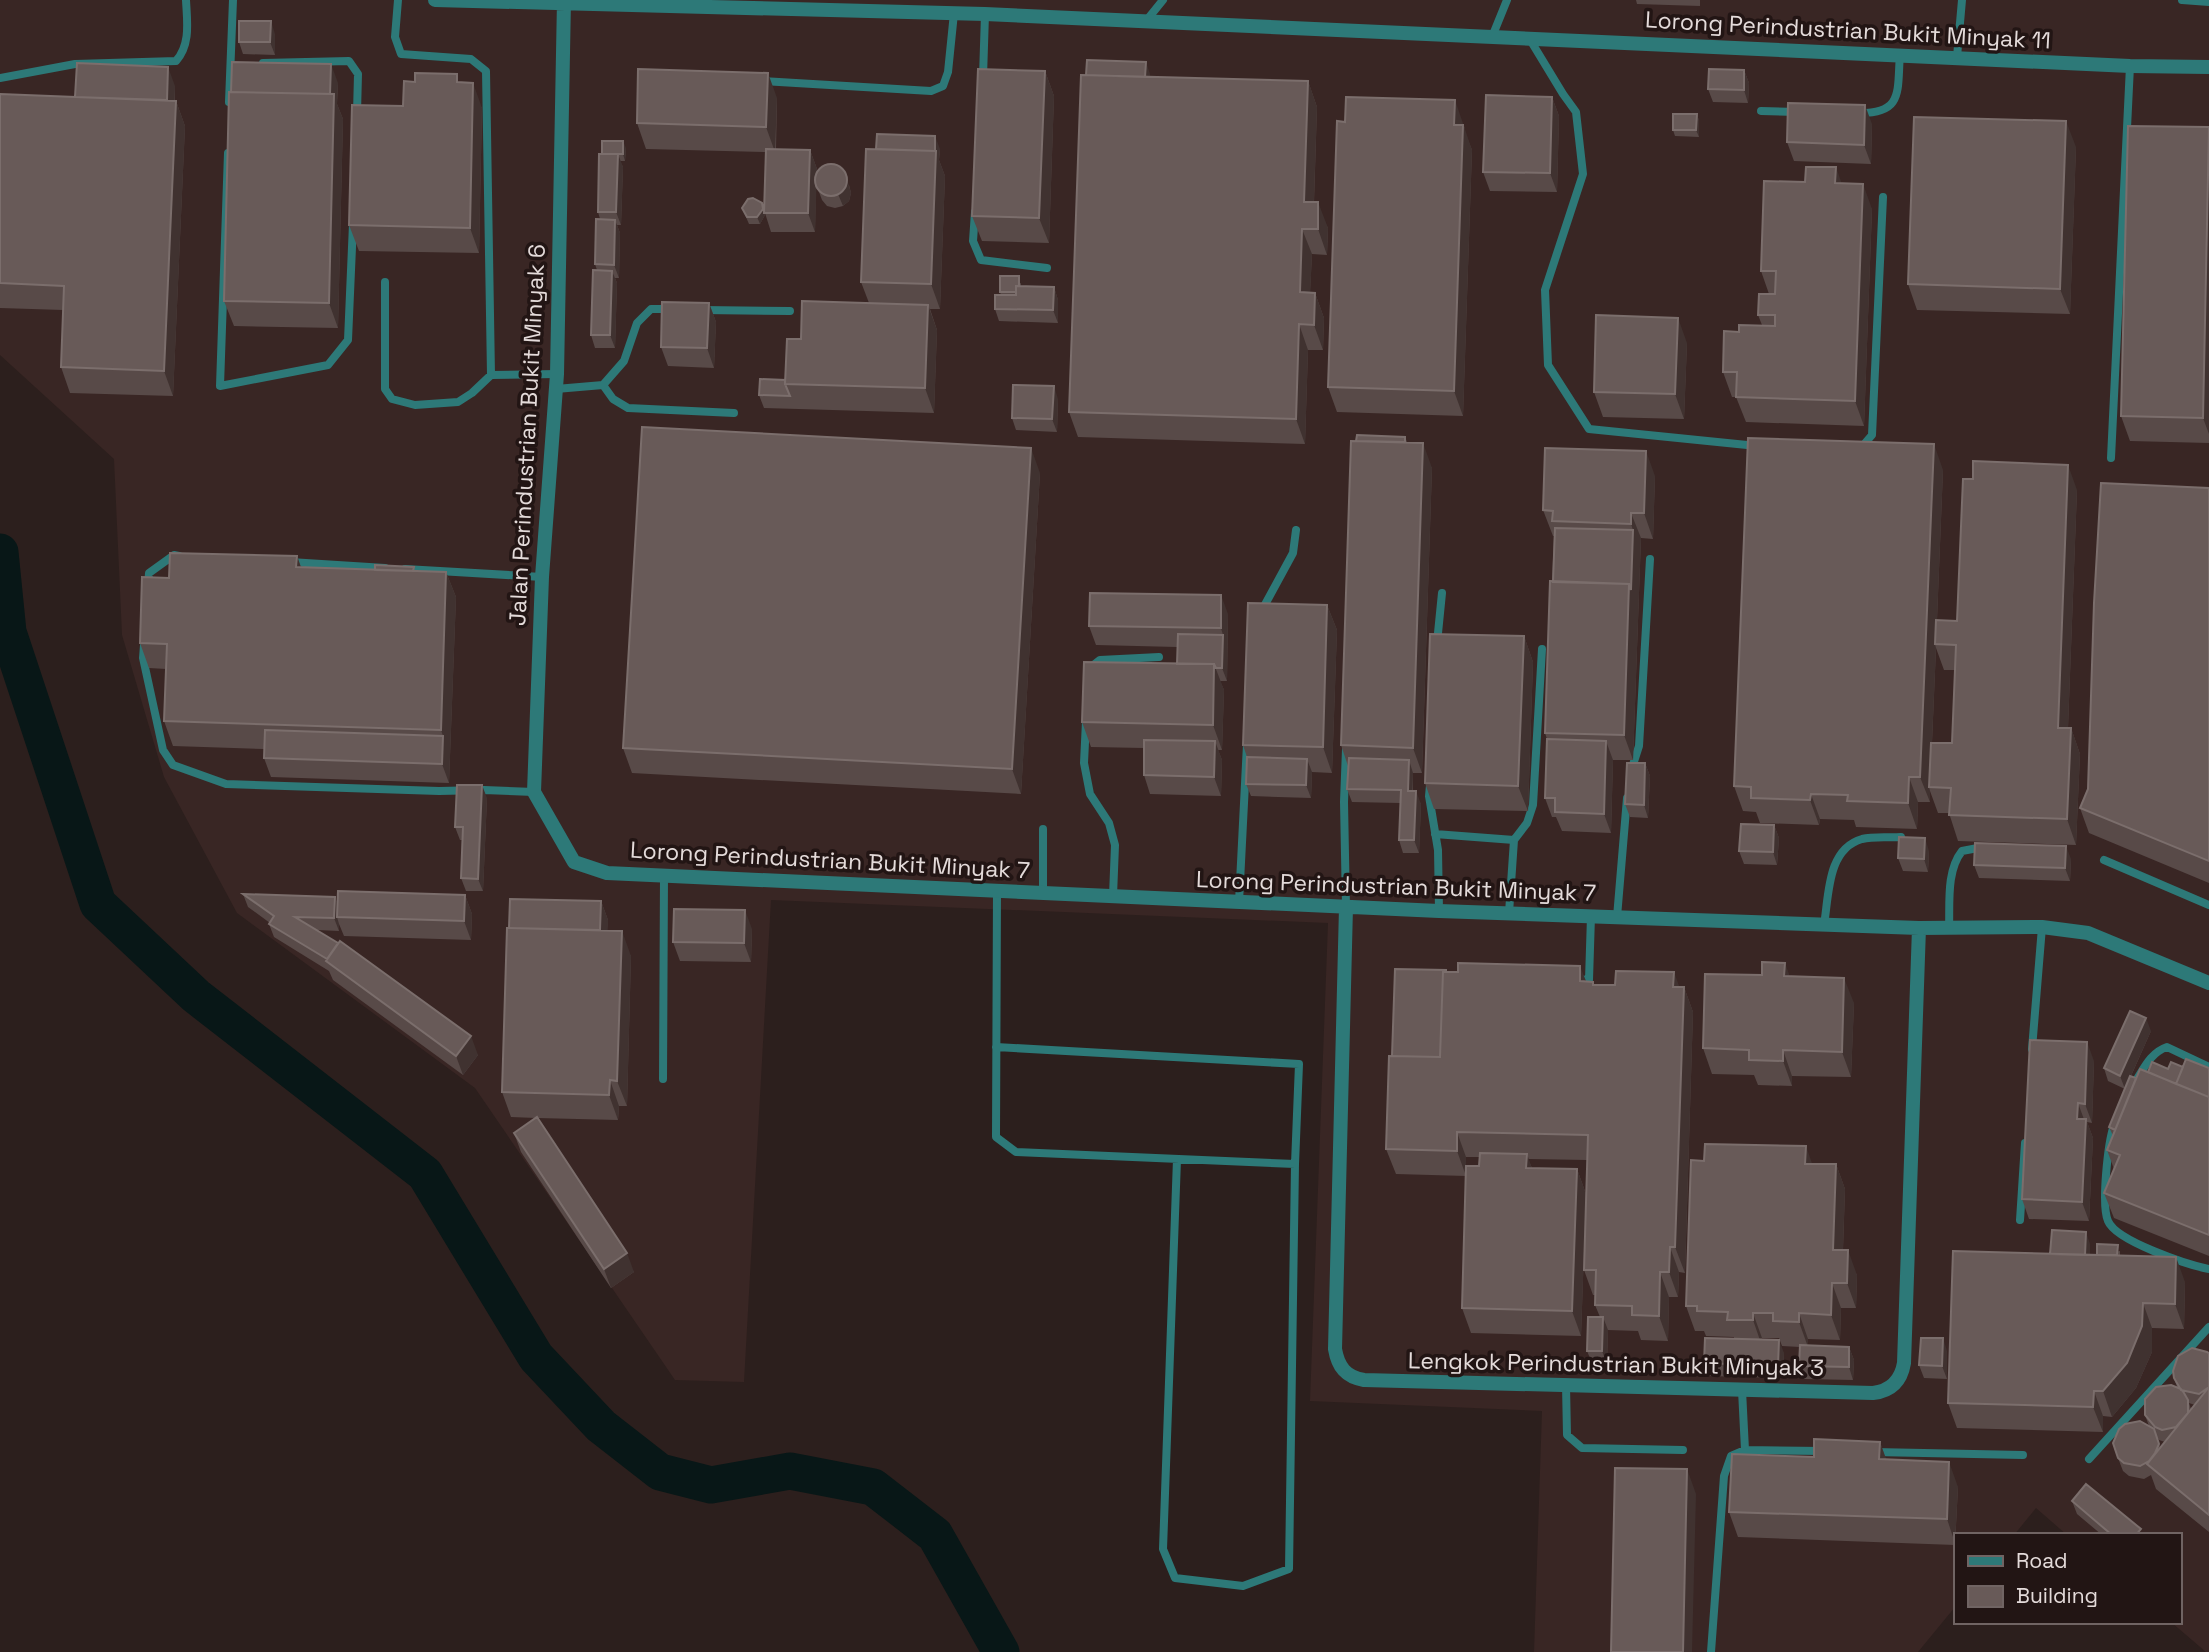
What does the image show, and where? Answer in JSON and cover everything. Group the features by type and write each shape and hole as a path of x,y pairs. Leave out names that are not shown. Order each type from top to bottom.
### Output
{"street":[{"name":"Lorong Perindustrian Bukit Minyak 11","path":"435,0 921,6 954,13 2130,66 2209,67"},
{"name":"Jalan Perindustrian Bukit Minyak 6","path":"534,792 542,577 557,374 564,2"},
{"name":"Lorong Perindustrian Bukit Minyak 7","path":"534,792 574,862 607,873 1439,911 1949,929 2042,927 2088,933 2209,982"},
{"name":"Lengkok Perindustrian Bukit Minyak 3","path":"1346,907 1335,1349 1340,1367 1355,1378 1364,1380 1873,1393 1891,1388 1903,1373 1919,928"}],"lane":[{"path":"0,78 75,64 176,61 183,53 188,29 186,0"},
{"path":"229,117 233,0"},
{"path":"398,0 395,37 401,54 471,59 486,71 491,376"},
{"path":"1146,21 1163,0"},
{"path":"1492,37 1507,0"},
{"path":"1957,57 1962,0"},
{"path":"2182,0 2209,2"},
{"path":"757,80 931,91 943,86 948,72 954,13"},
{"path":"982,89 985,14"},
{"path":"1529,38 1576,112 1583,174 1545,290 1548,365 1588,429 1762,446"},
{"path":"1851,113 1876,114 1886,111 1893,104 1900,54"},
{"path":"257,63 349,61 358,74 356,127"},
{"path":"231,64 244,63"},
{"path":"2110,458 2130,66"},
{"path":"1761,111 1812,112"},
{"path":"228,144 220,386 328,365 348,340 353,220"},
{"path":"1855,456 1872,435 1883,197"},
{"path":"976,200 974,241 981,260 1047,268"},
{"path":"385,282 385,389 392,399 415,405 458,402 491,376 557,374"},
{"path":"556,389 603,385 624,361 637,323 651,309 678,309"},
{"path":"692,310 790,311"},
{"path":"603,385 613,399 628,408 734,413"},
{"path":"1255,624 1293,553 1296,530"},
{"path":"147,597 149,573 174,555 187,556"},
{"path":"1628,781 1639,746 1650,559"},
{"path":"283,562 542,577"},
{"path":"1435,655 1442,593"},
{"path":"145,634 143,658 163,750 173,765 226,784 439,792 534,792"},
{"path":"1509,913 1514,840 1527,823 1533,805 1542,649"},
{"path":"1089,674 1090,667 1100,660 1159,657"},
{"path":"1086,708 1084,763 1090,794 1109,823 1115,845 1113,897"},
{"path":"1346,735 1343,802 1346,907"},
{"path":"1239,902 1247,740"},
{"path":"1430,770 1429,796 1438,850 1439,911"},
{"path":"1617,917 1627,795"},
{"path":"1043,830 1043,893"},
{"path":"1436,834 1514,840"},
{"path":"1824,925 1834,864 1845,846 1864,839 1901,837"},
{"path":"1949,929 1955,860 1962,850 1997,847"},
{"path":"2104,860 2209,905"},
{"path":"663,1079 664,875"},
{"path":"997,891 996,1137 1016,1152 1294,1164"},
{"path":"1562,979 1589,980 1591,916"},
{"path":"2032,1056 2042,927"},
{"path":"996,1047 1299,1064 1294,1164 1289,1569 1243,1586 1175,1578 1163,1549 1177,1159"},
{"path":"2136,1083 2148,1061 2160,1049 2167,1047 2209,1067"},
{"path":"2117,1115 2109,1136 2105,1203 2108,1222 2119,1233 2180,1263 2209,1269"},
{"path":"2020,1220 2026,1138"},
{"path":"2089,1459 2209,1327"},
{"path":"1566,1385 1566,1435 1582,1448 1683,1450"},
{"path":"1742,1390 1745,1450"},
{"path":"1711,1652 1724,1476 1731,1456 1745,1450 1828,1451"},
{"path":"1870,1452 2022,1455"}],"shaded area":[{"path":"0,0 2209,0 2209,1652 2173,1624 2181,1624 2181,1533 2065,1533 2036,1508 2016,1533 1954,1533 1954,1608 1918,1652 1534,1652 1542,1411 1310,1401 1328,923 771,900 744,1382 675,1380 475,1088 237,913 164,777 122,635 114,459 0,355"}],"building":[{"path":"239,21 271,21 270,42 239,42"},
{"path":"1087,60 1146,62 1145,77 1086,75"},
{"path":"232,62 331,64 330,94 231,92"},
{"path":"77,63 168,67 167,100 75,97"},
{"path":"638,69 768,73 766,127 637,123"},
{"path":"978,69 1045,71 1039,218 972,216"},
{"path":"1709,69 1744,70 1744,90 1708,89"},
{"path":"415,73 457,74 457,82 473,83 470,228 349,225 352,105 403,106 404,81 415,82"},
{"path":"1081,75 1308,81 1304,202 1318,202 1318,229 1302,229 1300,292 1315,293 1314,325 1299,324 1296,419 1069,412"},
{"path":"229,92 334,94 329,303 224,301"},
{"path":"0,94 176,101 164,371 61,367 64,286 0,283"},
{"path":"1486,95 1552,97 1550,173 1483,172"},
{"path":"1346,97 1455,100 1454,125 1463,125 1454,391 1328,387 1337,121 1345,122"},
{"path":"1788,103 1865,105 1864,145 1787,142"},
{"path":"1673,114 1697,114 1696,130 1673,130"},
{"path":"1914,117 2066,121 2060,289 1908,284"},
{"path":"2128,126 2209,127 2203,418 2121,416"},
{"path":"877,134 935,136 935,151 876,149"},
{"path":"602,141 623,141 623,154 602,154"},
{"path":"766,149 810,150 808,213 764,213"},
{"path":"866,149 936,151 931,284 861,282"},
{"path":"599,154 618,154 616,212 598,212"},
{"path":"831,164 842,169 847,180 842,191 831,196 820,191 815,180 820,169"},
{"path":"1806,167 1836,167 1835,183 1863,184 1855,401 1736,397 1737,372 1723,372 1724,331 1739,332 1739,325 1775,326 1775,315 1758,315 1759,294 1775,294 1776,271 1761,271 1764,181 1805,182"},
{"path":"753,198 762,203 763,209 757,217 747,217 742,208 748,199"},
{"path":"596,219 615,220 614,265 595,264"},
{"path":"593,270 612,271 610,335 591,335"},
{"path":"1000,276 1019,276 1016,292 1000,292"},
{"path":"1016,286 1054,287 1053,310 995,309 995,295 1016,295"},
{"path":"802,301 928,305 925,388 785,384 787,339 801,339"},
{"path":"662,302 709,303 707,348 661,347"},
{"path":"1596,315 1678,318 1675,394 1594,392"},
{"path":"760,379 785,380 790,396 759,395"},
{"path":"1013,385 1054,386 1052,419 1012,418"},
{"path":"642,427 1031,448 1012,769 623,748"},
{"path":"1357,435 1405,437 1405,442 1356,441"},
{"path":"1748,438 1934,444 1920,777 1909,777 1908,803 1847,801 1848,795 1811,794 1810,800 1751,798 1751,787 1734,786"},
{"path":"1351,441 1423,443 1413,748 1341,745"},
{"path":"1545,448 1646,451 1644,513 1631,513 1631,524 1552,521 1553,511 1543,510"},
{"path":"1973,461 2068,465 2058,728 2071,728 2067,819 1949,815 1951,788 1929,787 1931,743 1952,743 1956,645 1935,644 1936,620 1957,621 1963,479 1973,479"},
{"path":"2101,483 2209,488 2209,861 2080,808 2088,789"},
{"path":"1555,528 1633,530 1631,590 1629,584 1553,582"},
{"path":"170,553 297,556 296,567 446,572 441,730 164,721 167,644 140,643 142,577 169,578"},
{"path":"375,565 414,567 413,571 375,570"},
{"path":"1550,581 1629,584 1624,735 1545,733"},
{"path":"1090,593 1221,595 1221,628 1089,626"},
{"path":"1248,603 1327,605 1323,747 1243,745"},
{"path":"1178,634 1223,635 1222,668 1216,668 1214,664 1177,664"},
{"path":"1430,634 1524,636 1518,786 1425,783"},
{"path":"1084,662 1214,664 1213,725 1082,722"},
{"path":"265,730 443,736 442,764 264,758"},
{"path":"1547,739 1606,741 1604,814 1555,812 1555,798 1545,798"},
{"path":"1144,740 1215,741 1214,777 1144,775"},
{"path":"1247,757 1307,759 1306,785 1246,784"},
{"path":"1349,758 1409,760 1408,791 1416,791 1414,840 1399,840 1401,790 1347,789"},
{"path":"1627,763 1645,763 1644,805 1625,804"},
{"path":"457,785 482,785 478,879 461,878 463,827 455,827"},
{"path":"1741,824 1774,825 1773,852 1739,851"},
{"path":"1899,837 1925,838 1924,859 1898,858"},
{"path":"1975,843 2066,846 2065,868 1974,865"},
{"path":"338,891 465,895 464,921 337,917"},
{"path":"243,894 335,897 334,918 295,917 338,943 327,959 269,924 274,916"},
{"path":"510,899 601,901 600,930 509,928"},
{"path":"674,909 745,910 744,943 673,942"},
{"path":"507,928 622,931 617,1081 610,1080 609,1095 502,1092"},
{"path":"340,941 471,1036 456,1056 326,961"},
{"path":"1762,962 1785,963 1784,976 1844,978 1842,1052 1783,1050 1783,1061 1749,1060 1749,1050 1703,1048 1705,974 1762,975"},
{"path":"1458,963 1580,966 1580,981 1593,982 1593,985 1615,985 1616,971 1674,972 1673,987 1684,987 1675,1247 1670,1247 1669,1272 1660,1272 1659,1316 1632,1315 1632,1306 1595,1305 1596,1270 1584,1270 1588,1135 1457,1132 1457,1151 1386,1149 1389,1056 1440,1057 1443,972 1458,972"},
{"path":"1395,969 1446,970 1443,972 1440,1057 1392,1056"},
{"path":"2130,1011 2146,1018 2120,1076 2104,1068"},
{"path":"2030,1040 2087,1042 2085,1104 2078,1103 2077,1119 2086,1119 2082,1202 2022,1199"},
{"path":"2186,1059 2209,1068 2209,1097 2176,1084"},
{"path":"2152,1062 2168,1069 2171,1062 2183,1067 2176,1084 2148,1072"},
{"path":"2140,1069 2209,1097 2209,1235 2104,1193 2120,1155 2107,1150"},
{"path":"2130,1076 2136,1078 2115,1130 2109,1127"},
{"path":"537,1117 627,1253 604,1269 514,1133"},
{"path":"1705,1144 1806,1146 1805,1164 1836,1164 1833,1250 1848,1250 1847,1283 1832,1283 1831,1315 1799,1313 1799,1322 1773,1321 1773,1313 1753,1313 1753,1320 1727,1320 1728,1312 1697,1311 1697,1306 1686,1306 1691,1160 1704,1161"},
{"path":"1480,1153 1527,1154 1526,1168 1577,1169 1572,1311 1462,1308 1466,1166 1479,1166"},
{"path":"2052,1230 2086,1232 2085,1255 2050,1254"},
{"path":"2097,1244 2118,1245 2117,1255 2097,1255"},
{"path":"1953,1251 2176,1257 2175,1304 2143,1303 2142,1326 2127,1363 2103,1391 2094,1391 2093,1407 1948,1403"},
{"path":"1588,1317 1603,1317 1602,1351 1587,1351"},
{"path":"1705,1338 1779,1340 1778,1366 1704,1363"},
{"path":"1921,1338 1943,1338 1942,1366 1919,1365"},
{"path":"1800,1345 1849,1347 1849,1367 1799,1366"},
{"path":"2192,1348 2209,1353 2209,1387 2199,1394 2181,1390 2174,1378 2173,1371 2178,1356"},
{"path":"2171,1385 2184,1393 2188,1400 2188,1413 2176,1427 2162,1430 2155,1427 2145,1415 2145,1399 2156,1387"},
{"path":"2209,1387 2209,1515 2147,1464"},
{"path":"2140,1421 2154,1429 2159,1444 2149,1461 2140,1466 2124,1463 2118,1458 2113,1443 2119,1429 2125,1424"},
{"path":"1814,1439 1880,1442 1879,1459 1949,1462 1947,1519 1729,1512 1732,1454 1814,1457"},
{"path":"1615,1468 1687,1469 1683,1652 1611,1652"},
{"path":"2086,1484 2141,1529 2138,1533 2110,1533 2072,1501"}],"waterway":[{"path":"0,552 8,632 98,904 196,996 425,1174 536,1357 601,1426 660,1472 711,1485 790,1471 873,1487 935,1535 1001,1652"}]}
